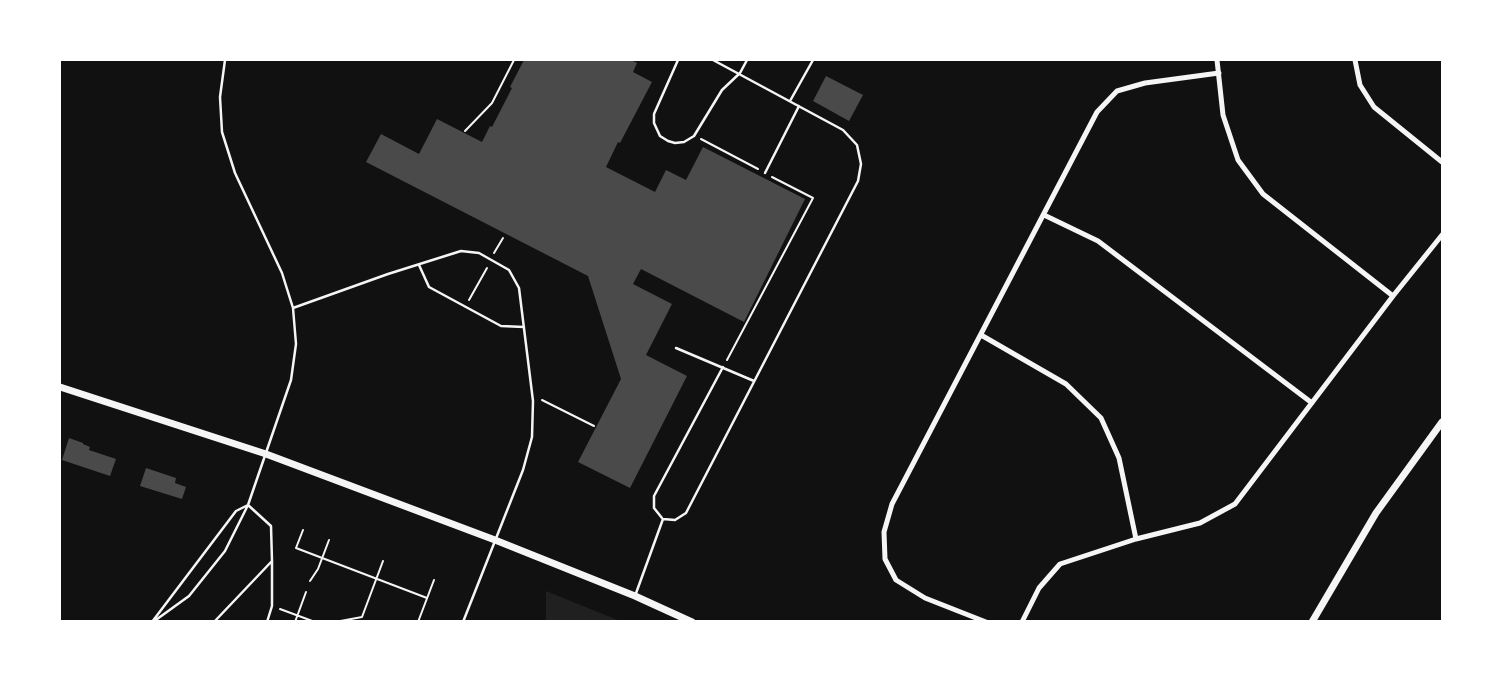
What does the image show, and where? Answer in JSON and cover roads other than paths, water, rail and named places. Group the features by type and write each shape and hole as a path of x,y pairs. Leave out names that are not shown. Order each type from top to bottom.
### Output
{"street":[{"path":"1217,60 1223,115 1238,160 1263,194 1393,296"},
{"path":"1355,60 1360,85 1374,107 1443,162"},
{"path":"986,621 925,598 896,580 886,559 884,532 892,504 1097,112 1117,91 1145,83 1219,73"},
{"path":"1044,215 1098,241 1312,403"},
{"path":"1022,621 1039,588 1060,564 1136,538 1200,523 1235,504 1393,296 1443,235"},
{"path":"981,335 1066,384 1101,418 1119,458 1136,538"},
{"path":"60,387 266,454 495,540 692,621"},
{"path":"1312,621 1377,513 1443,422"}],"lane":[{"path":"153,621 189,596 225,551 248,505 266,454 291,380 296,344 293,308 282,273 234,173 222,132 220,97 225,60"},
{"path":"678,60 654,114 654,123 660,136 675,143 684,142 694,136 722,90 740,73 747,60"},
{"path":"713,60 843,130 858,145 861,164 858,180 685,513 675,520 663,519 654,508 654,496 723,367"},
{"path":"790,101 813,60"},
{"path":"765,173 799,106"},
{"path":"293,308 461,251 479,253 509,270 519,288 533,401 532,437 523,470 463,621"},
{"path":"419,265 429,287 501,326 524,327"},
{"path":"676,348 754,381"},
{"path":"248,505 271,526 272,606 267,621"},
{"path":"153,621 236,512 248,505"},
{"path":"635,596 663,519"},
{"path":"214,621 272,561"}]}
